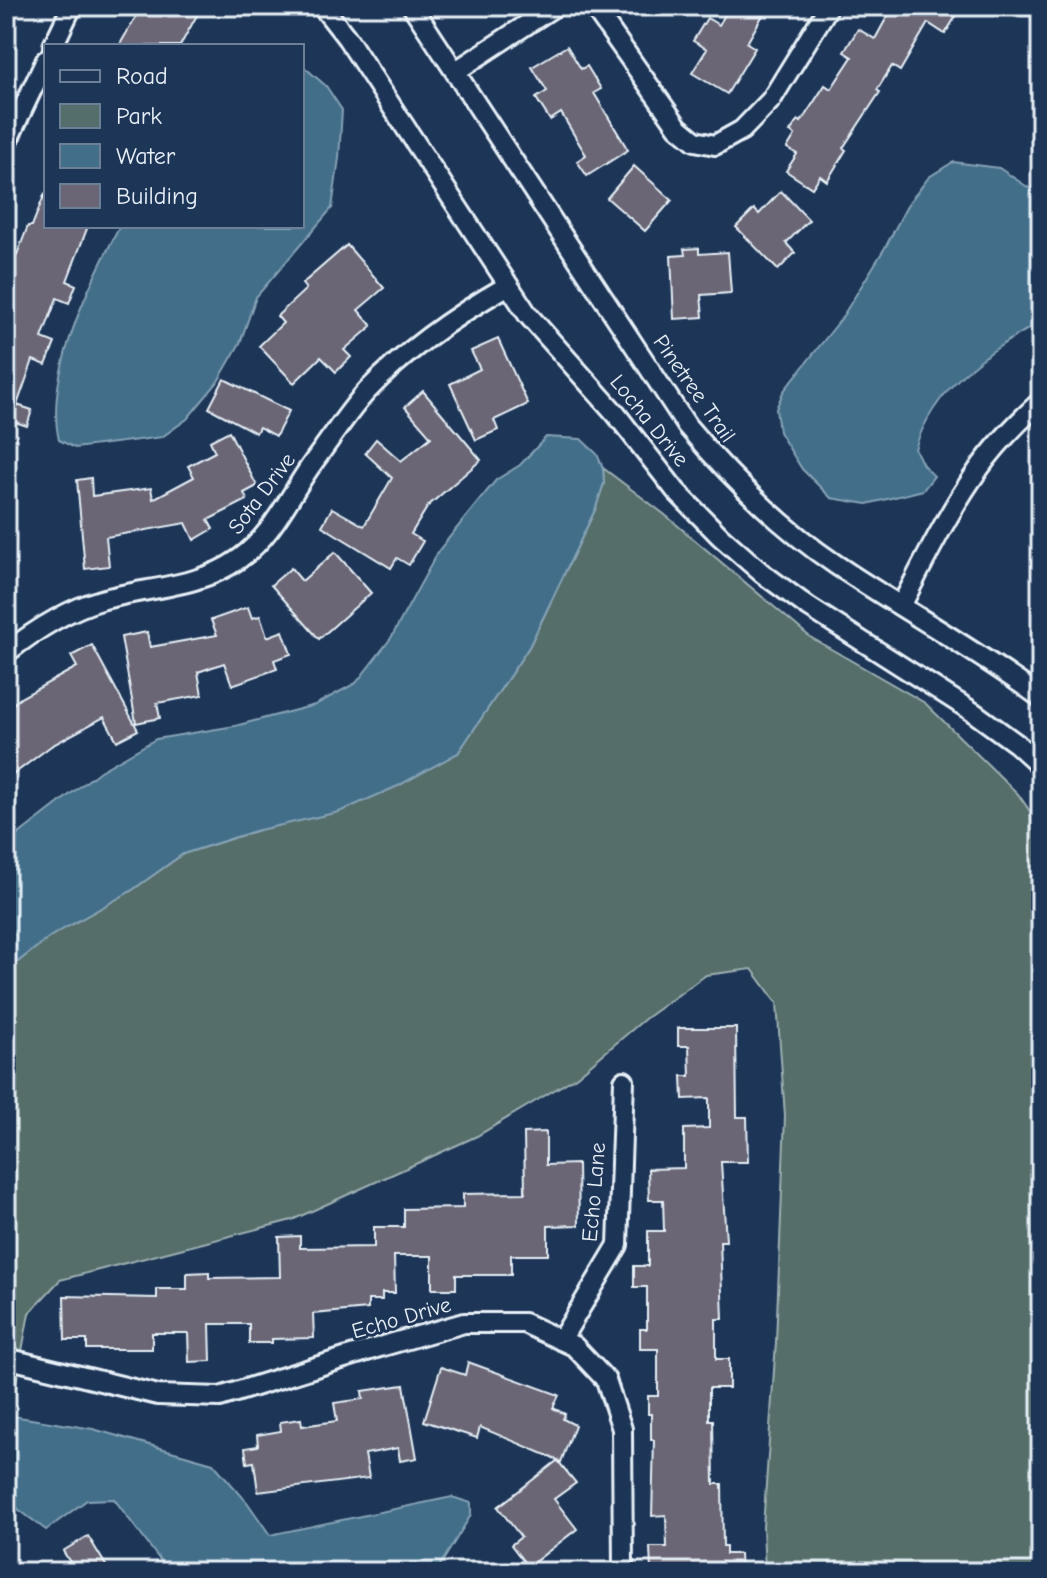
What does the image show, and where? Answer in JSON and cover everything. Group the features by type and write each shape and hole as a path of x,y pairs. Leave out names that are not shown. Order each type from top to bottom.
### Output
{"street":[{"path":"54,44 72,6"},
{"name":"Locha Drive","path":"322,6 347,38 528,315 616,414 676,491 762,573 807,606 973,712 1041,766"},
{"name":"Pinetree Trail","path":"412,6 696,437 750,496 834,564 1006,672 1041,698"},
{"path":"456,71 555,6"},
{"path":"593,6 678,127 695,141 715,145 742,130 771,100 829,6"},
{"path":"6,144 44,64"},
{"name":"Sota Drive","path":"6,653 32,632 81,607 210,577 240,559 276,521 310,467 367,391 442,326 507,286"},
{"path":"901,606 952,510 978,469 1009,431 1041,401"},
{"name":"Echo Lane","path":"561,1340 618,1245 624,1081"},
{"name":"Echo Drive","path":"6,1358 158,1395 220,1397 464,1323 524,1323 574,1346 606,1380 622,1429 623,1572"}],"green space":[{"path":"603,468 664,514 810,637 925,703 1018,794 1041,827 1041,1572 765,1572 763,1527 776,1342 785,1116 777,1003 752,969 706,975 646,1018 576,1077 477,1136 292,1220 60,1280 29,1313 10,1416 6,1415 6,971 51,936 131,891 183,854 255,831 458,753 529,647 595,510 604,483"}],"water":[{"path":"304,67 326,86 342,110 332,208 256,297 240,343 217,383 187,419 162,437 75,448 59,440 56,415 64,359 96,274 119,228 304,228"},
{"path":"953,162 999,168 1041,196 1041,322 983,358 949,389 935,407 915,449 923,465 934,476 923,490 867,504 831,498 802,469 779,432 776,409 783,392 841,319 908,204 929,177"},
{"path":"546,437 581,439 597,454 603,468 604,483 595,510 529,647 458,753 398,786 339,812 255,831 183,854 131,891 51,936 6,971 6,844 100,771 156,739 235,726 315,705 356,683 391,638 439,550 496,480 520,465"},
{"path":"6,1415 93,1429 213,1463 247,1502 270,1535 452,1497 471,1503 471,1515 436,1572 169,1572 114,1499 87,1500 46,1530 6,1500"}],"building":[{"path":"142,6 202,6 181,44 120,44"},
{"path":"730,6 768,6 747,43 755,48 727,94 692,73 707,49 693,41 707,18 719,25"},
{"path":"893,6 951,6 959,11 945,34 928,23 900,71 892,66 827,181 820,176 812,188 786,171 797,154 787,148 795,135 790,132 798,120 801,122 825,85 831,89 852,57 844,52 858,29 875,39"},
{"path":"567,46 581,69 587,66 601,89 594,93 628,150 587,176 577,161 586,155 561,113 550,120 536,98 547,91 532,67"},
{"path":"634,166 672,200 645,231 607,198"},
{"path":"781,191 809,220 786,243 795,253 778,270 736,227 754,209 759,214"},
{"path":"44,196 44,228 87,228 67,281 76,285 69,303 57,298 42,338 55,343 46,365 33,360 17,405 32,410 27,426 12,421 8,431 6,293 11,280 6,278 6,253 16,257 28,226 32,226"},
{"path":"347,245 384,288 358,310 372,326 344,350 351,357 336,372 321,357 294,383 259,346 283,323 277,316 306,289 302,284"},
{"path":"699,248 699,254 728,252 731,293 701,295 703,317 674,319 671,256 685,255 684,249"},
{"path":"498,339 528,404 494,420 498,430 476,440 450,384 480,369 471,351"},
{"path":"224,379 289,411 276,436 259,427 256,433 209,408"},
{"path":"423,391 481,460 428,506 411,534 423,541 409,565 397,558 391,568 322,526 332,508 364,526 392,478 365,453 376,439 401,461 431,437 405,407"},
{"path":"229,431 257,486 244,493 247,500 208,520 213,529 194,540 186,523 106,537 109,566 85,569 77,480 91,478 92,496 151,488 153,499 194,477 188,466 215,452 210,441"},
{"path":"335,552 371,593 319,639 271,585 291,568 302,581"},
{"path":"248,607 252,618 260,616 267,637 283,631 291,654 274,660 277,669 232,685 224,663 198,672 202,695 157,703 160,718 136,723 121,637 147,632 150,647 217,635 211,620"},
{"path":"92,645 138,730 117,741 104,717 51,746 6,780 6,709 77,667 71,656"},
{"path":"678,1028 736,1028 737,1117 747,1117 748,1162 721,1162 726,1241 720,1241 723,1319 716,1319 716,1359 729,1359 729,1388 709,1388 714,1484 722,1484 723,1546 726,1546 726,1554 740,1554 741,1572 651,1571 650,1547 667,1547 666,1515 652,1516 654,1440 651,1440 648,1396 658,1396 658,1349 640,1349 640,1329 647,1329 647,1287 634,1287 634,1266 648,1266 648,1231 664,1231 663,1200 649,1200 648,1169 684,1168 684,1129 709,1128 709,1098 683,1099 682,1076 690,1076 689,1046 678,1046"},
{"path":"546,1132 546,1165 578,1164 579,1225 548,1226 548,1255 511,1255 511,1275 456,1275 456,1289 432,1289 432,1256 394,1256 395,1293 382,1293 382,1300 368,1300 368,1309 313,1314 314,1338 272,1339 272,1343 249,1343 249,1324 210,1324 211,1361 189,1362 188,1333 152,1333 152,1349 87,1349 87,1340 65,1340 64,1296 157,1298 157,1289 187,1289 187,1273 209,1272 209,1278 280,1277 279,1237 300,1236 300,1248 374,1247 374,1227 404,1227 404,1209 463,1208 463,1194 525,1193 524,1133"},
{"path":"468,1362 559,1395 553,1408 565,1414 563,1419 575,1425 561,1462 558,1461 576,1483 554,1499 577,1529 528,1567 511,1545 521,1537 498,1507 558,1460 480,1427 477,1438 424,1421 441,1367 465,1375"},
{"path":"404,1385 417,1458 400,1461 398,1448 365,1454 369,1478 258,1492 254,1462 247,1463 245,1448 258,1446 257,1435 281,1431 280,1422 301,1419 302,1426 337,1421 334,1403 363,1399 362,1391"},
{"path":"88,1536 110,1572 76,1572 63,1551"}]}
